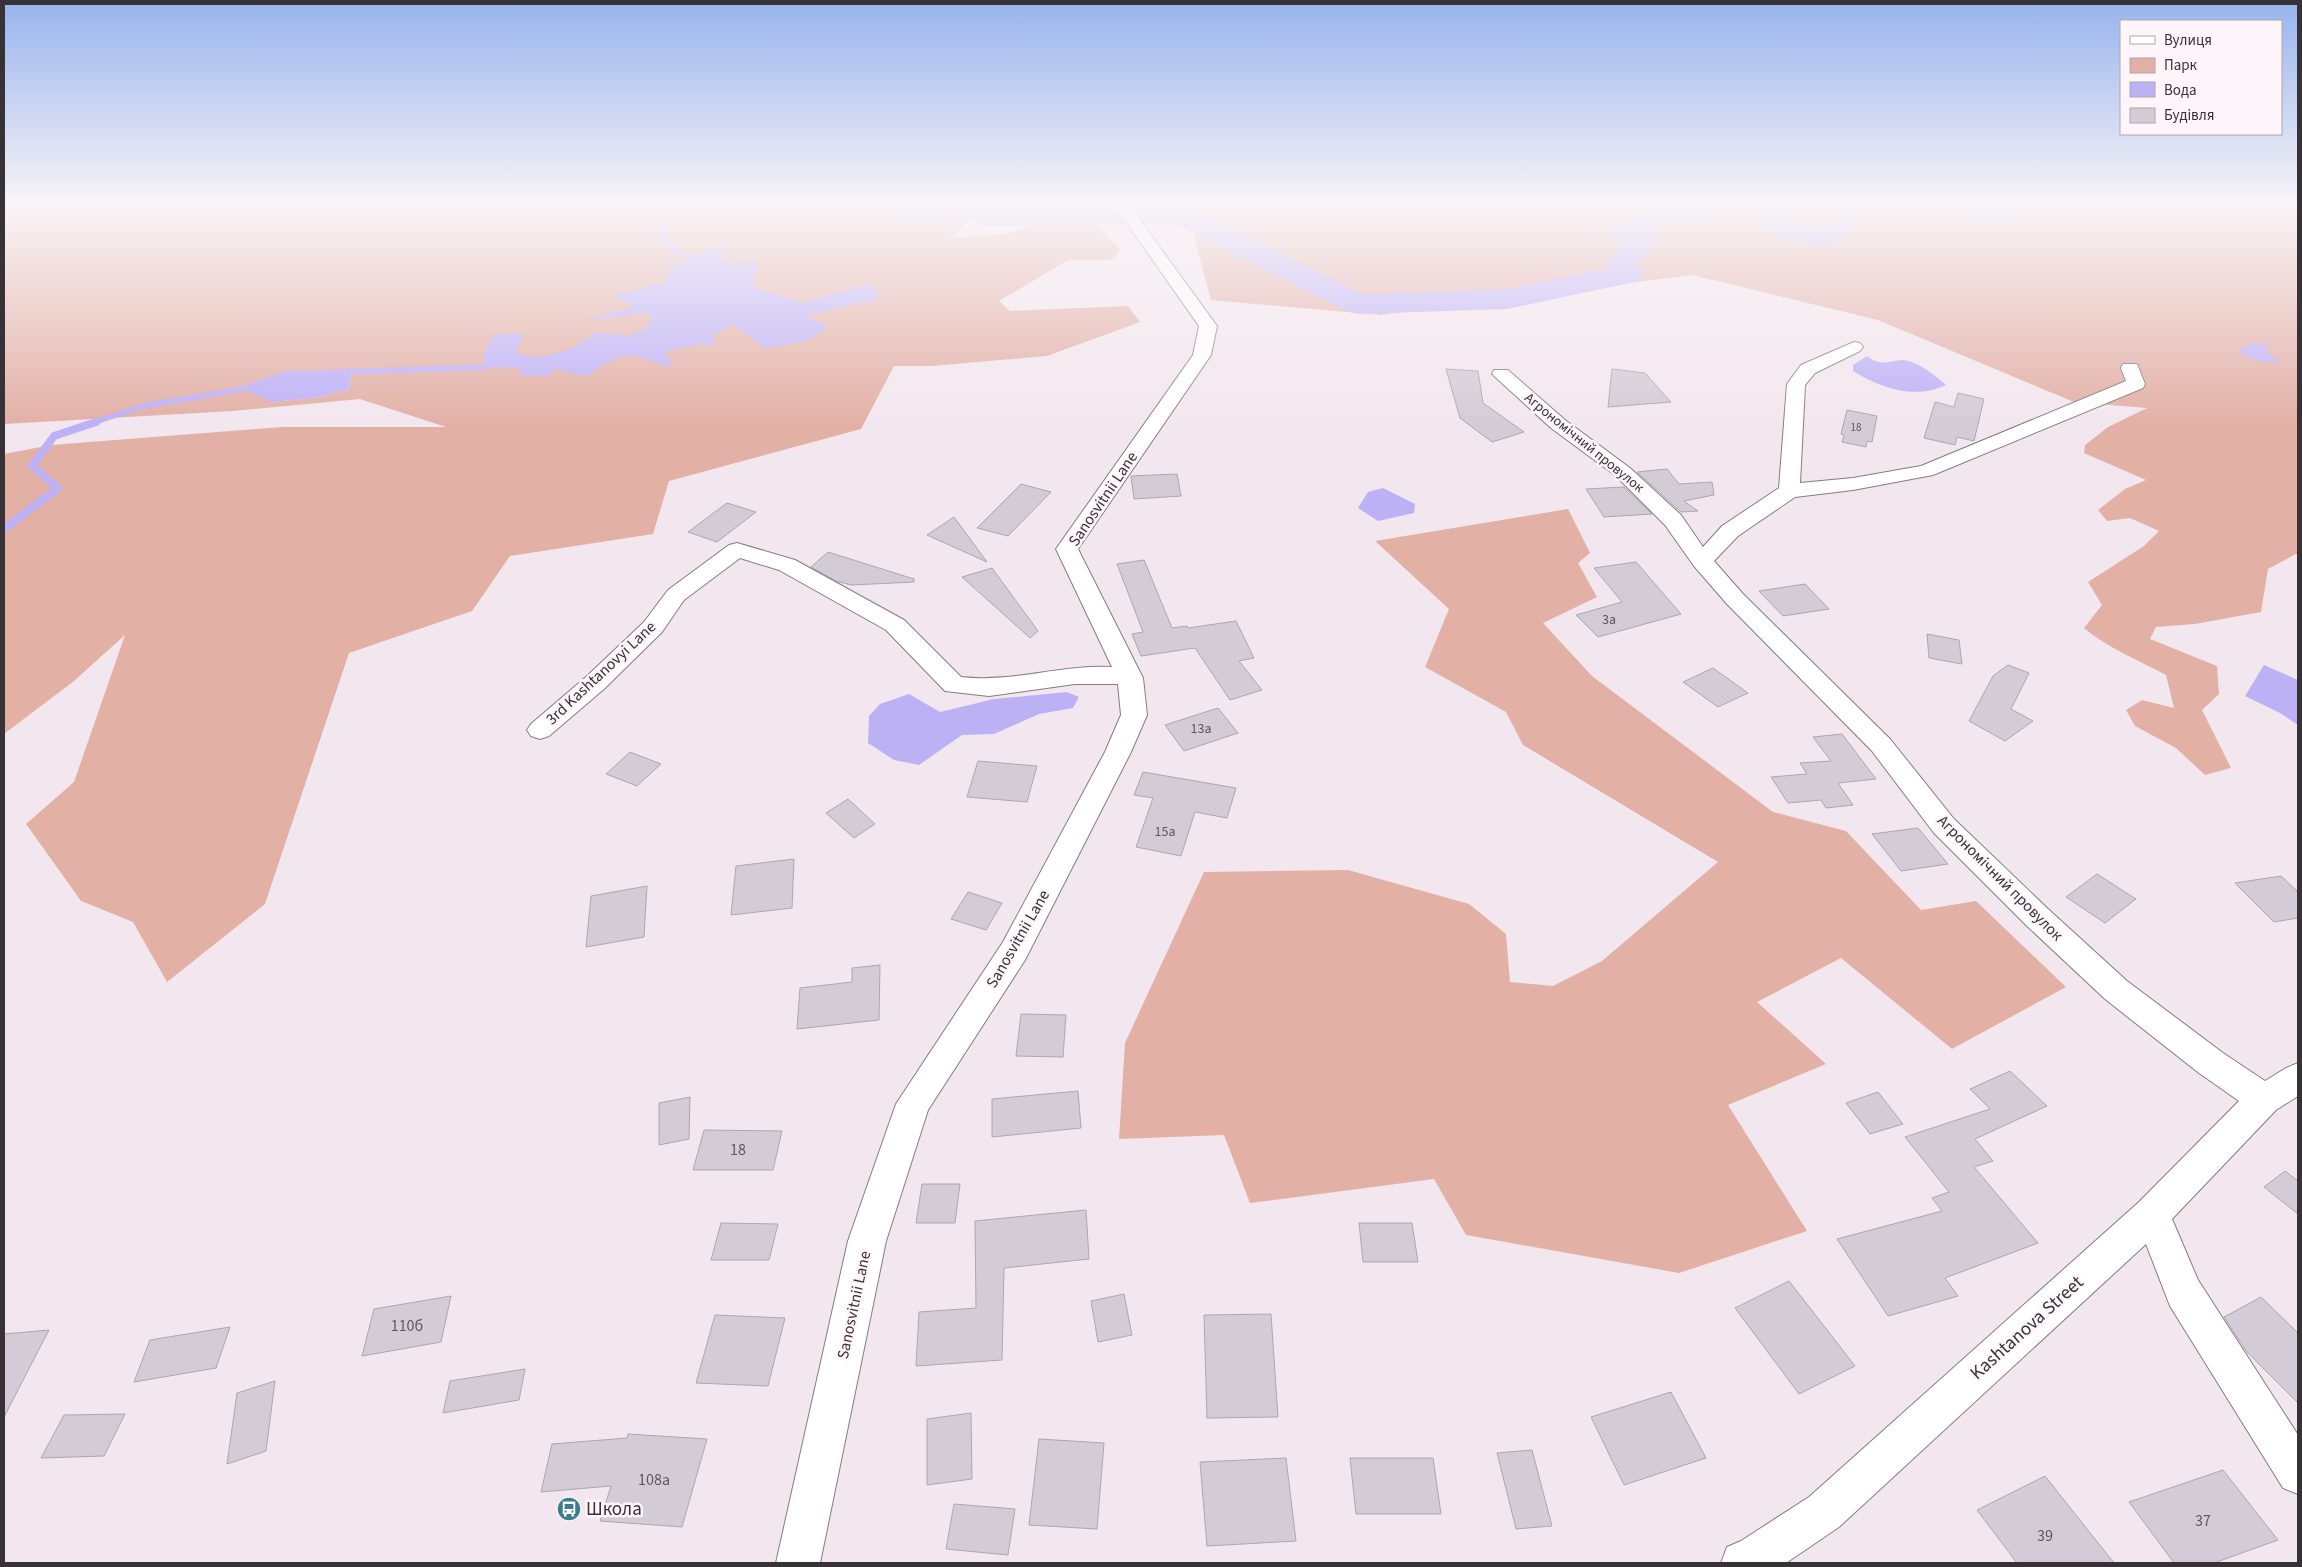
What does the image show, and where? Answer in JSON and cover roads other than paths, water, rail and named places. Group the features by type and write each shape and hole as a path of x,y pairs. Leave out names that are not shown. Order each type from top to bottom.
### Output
{"street":[{"name":"Sanosvitnii Lane","path":"798,1563 868,1241 913,1104 1014,951 1118,752 1134,715 1130,678 1067,549 1202,356 1208,326 1172,278"},
{"path":"1789,491 1796,384 1808,369 1854,347"},
{"path":"1702,561 1730,531 1789,491 1852,484 1926,471 2136,384 2130,368"},
{"name":"Агрономічний провулок","path":"1501,374 1558,424 1622,472 1673,520 1702,561 1735,599 1881,745 1944,826 2037,917 2116,990 2210,1063 2264,1100"},
{"name":"3rd Kashtanovyi Lane","path":"540,730 595,683 653,627 676,595 736,550 788,565 895,625 954,685 989,688 1079,675 1114,674 1130,678"},
{"name":"Kashtanova Street","path":"1743,1563 1757,1557 1824,1512 2152,1214 2264,1100 2298,1078"},
{"path":"2152,1214 2184,1293 2298,1473"}],"water":[{"path":"667,278 754,278 753,287 803,303 872,283 879,299 806,315 828,327 807,341 764,348 733,324 713,336 715,346 701,344 665,351 672,368 636,356 619,357 587,376 555,369 549,376 522,376 518,368 487,367 483,356 494,334 523,334 515,353 539,358 571,349 597,332 627,336 649,327 651,313 579,321 632,307 614,293 646,289 646,284 666,284"},
{"path":"2250,343 2267,344 2267,352 2281,361 2262,362 2237,352"},
{"path":"1867,356 1880,362 1907,360 1913,362 1946,385 1922,392 1910,392 1886,387 1853,371 1853,365"},
{"path":"352,372 349,389 319,397 273,402 243,389 285,374"},
{"path":"1383,488 1415,504 1414,513 1378,521 1358,508 1368,492"},
{"path":"2264,665 2298,680 2298,725 2280,713 2245,696"},
{"path":"1067,692 1079,697 1073,708 1039,714 994,734 962,735 919,765 894,760 868,743 869,716 880,704 909,694 940,712 994,699"}],"waterway":[{"path":"1306,278 1357,304 1507,299 1608,278"},
{"path":"92,423 144,406 243,389 285,374 487,367"},
{"path":"4,529 58,488 32,466 54,436 96,422"}],"place":[{"name":"Школа","path":"569,1509"}]}
